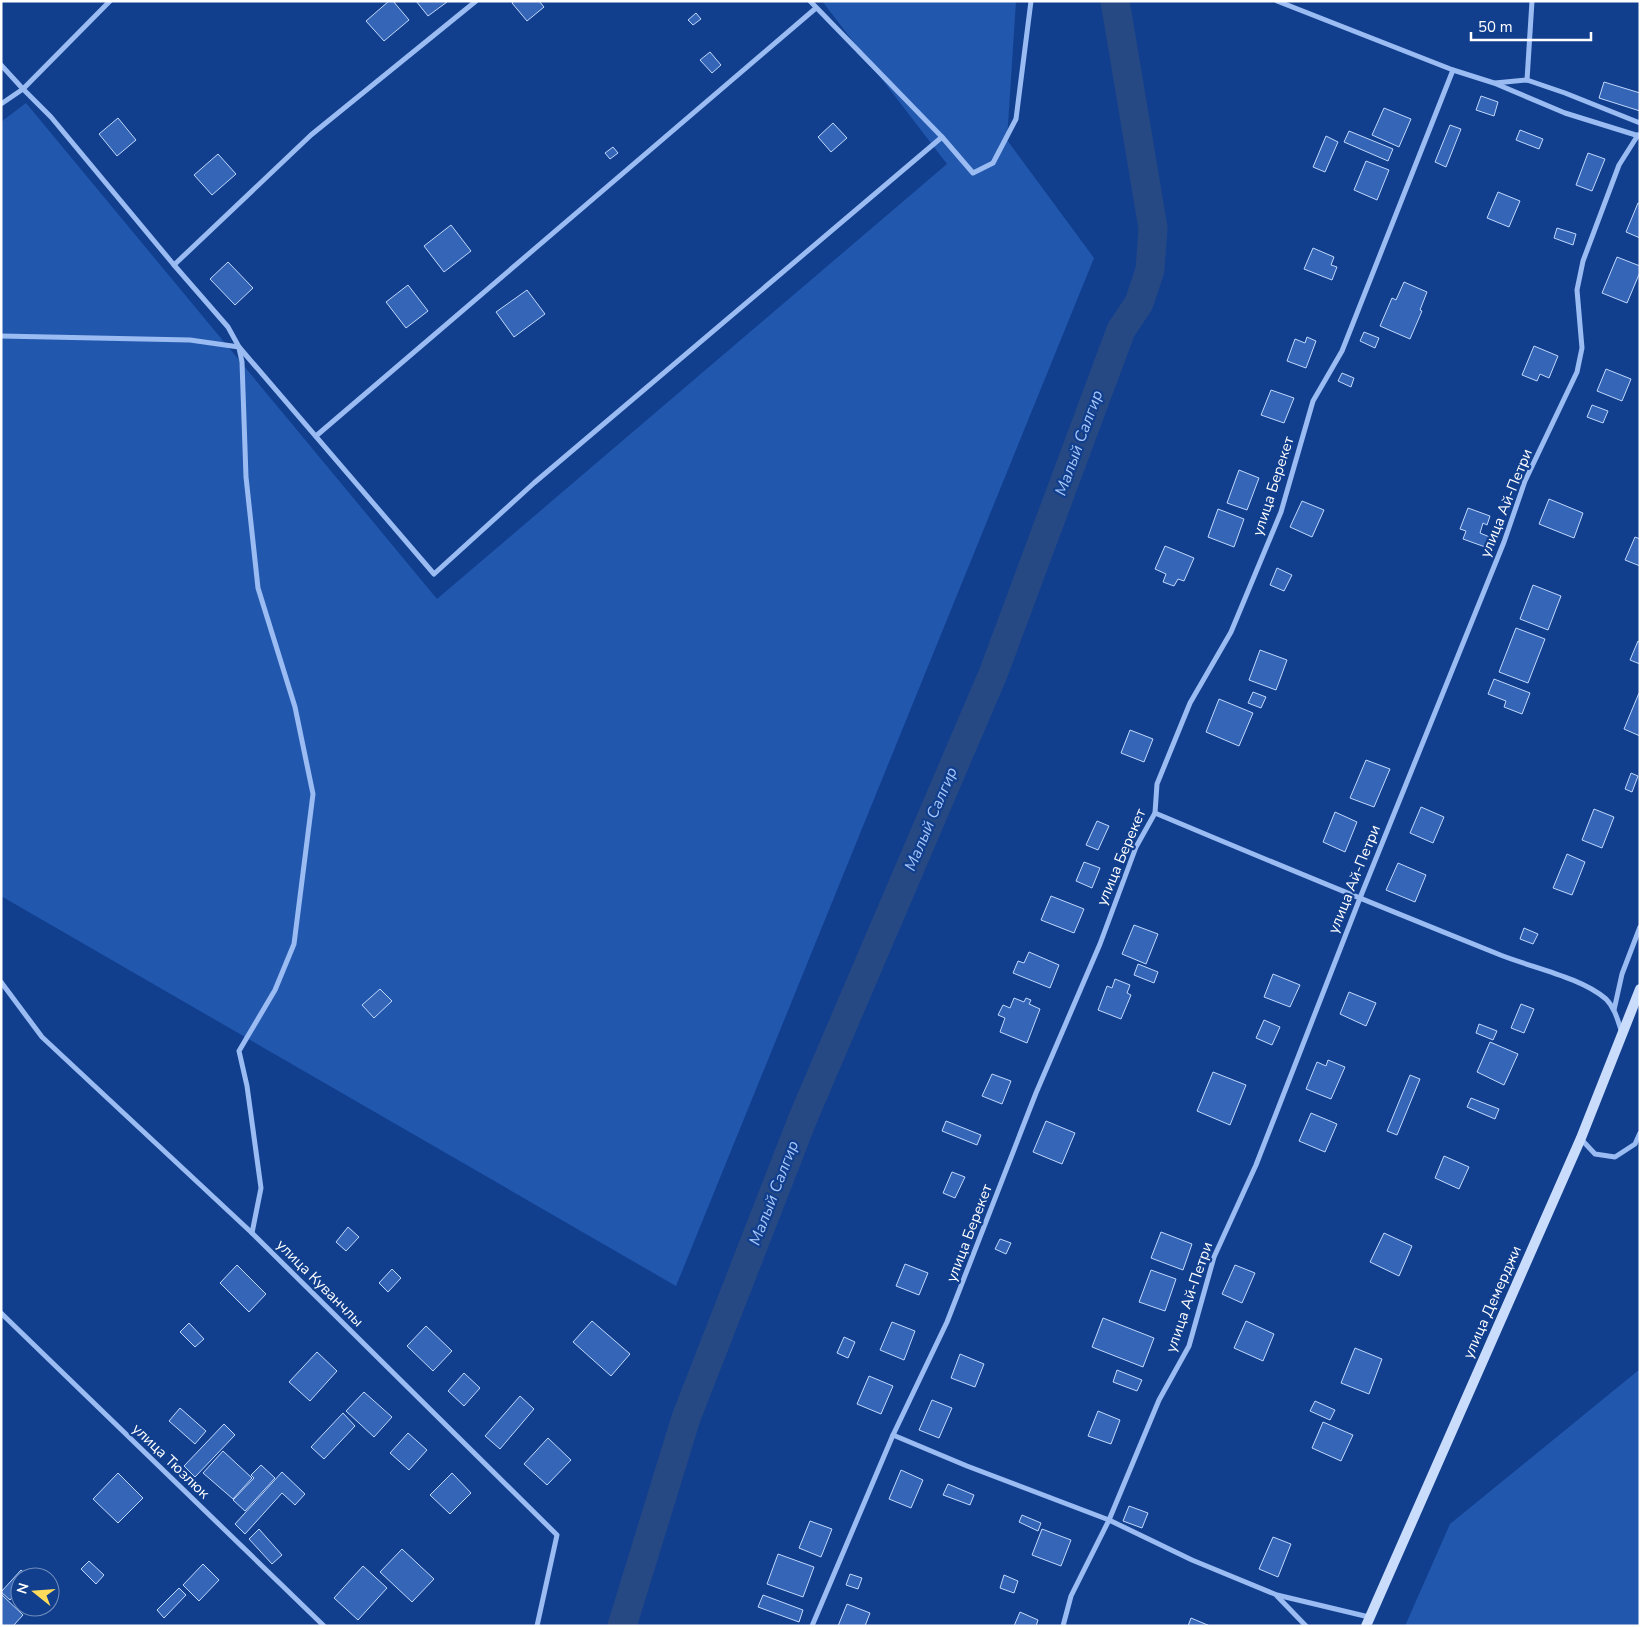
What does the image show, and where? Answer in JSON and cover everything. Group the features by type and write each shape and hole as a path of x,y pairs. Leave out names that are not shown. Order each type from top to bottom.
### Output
{"main road":[{"name":"улица Демерджи","path":"1368,1621 1581,1138 1639,992"}],"street":[{"path":"1,104 23,89 110,1"},
{"path":"174,265 311,135 476,1"},
{"path":"810,1 942,137 973,172 993,163 1016,119 1031,1"},
{"path":"1277,1 1453,70 1494,83 1564,113 1639,136"},
{"path":"1527,80 1532,1"},
{"path":"316,436 816,8"},
{"path":"1,65 52,117 174,265 228,327 238,347 242,362 246,477 258,588 295,706 313,794 294,944 275,990 239,1051 248,1086 261,1188 252,1233"},
{"name":"улица Берекет","path":"812,1626 892,1435 947,1322 1036,1093 1100,944 1136,847 1155,813 1157,784 1190,704 1231,632 1280,512 1313,401 1342,350 1453,70"},
{"path":"1494,83 1527,80 1640,123"},
{"name":"улица Ай-Петри","path":"1063,1626 1071,1596 1110,1520 1159,1400 1189,1346 1214,1258 1256,1165 1360,898 1504,542 1526,480 1577,372 1582,348 1577,290 1583,261 1619,165 1639,136"},
{"path":"1,336 190,340 238,347 434,574 541,477 942,137"},
{"path":"1155,813 1508,958 1571,980 1606,999 1614,1010 1622,1033"},
{"path":"1614,1010 1622,974 1640,928"},
{"name":"улица Куванчлы","path":"1,982 42,1037 252,1233 557,1535 537,1626"},
{"path":"1581,1138 1595,1154 1615,1157 1635,1144 1640,1133"},
{"name":"улица Тюзлюк","path":"1,1314 324,1626"},
{"path":"892,1435 967,1466 1110,1520 1192,1560 1277,1595 1368,1621"},
{"path":"1277,1595 1306,1626"}],"shaded area":[{"path":"822,1 1016,1 1007,140 1094,258 676,1286 1,896 1,122 26,103 437,599 947,164"},
{"path":"1640,1369 1640,1626 1405,1626 1450,1524"}],"building":[{"path":"389,1 393,1 409,20 384,41 366,21"},
{"path":"416,1 446,1 447,2 428,16"},
{"path":"513,1 539,1 544,7 527,21 512,3"},
{"path":"696,13 701,19 693,25 688,20"},
{"path":"710,52 721,65 712,73 700,60"},
{"path":"1604,82 1640,93 1640,111 1599,98"},
{"path":"1481,96 1498,102 1494,116 1476,110"},
{"path":"1384,108 1411,119 1399,147 1372,135"},
{"path":"118,118 136,140 117,156 99,134"},
{"path":"833,123 847,138 831,152 818,137"},
{"path":"1450,125 1461,129 1446,167 1435,162"},
{"path":"1520,130 1543,139 1539,149 1516,140"},
{"path":"1349,131 1393,149 1388,161 1344,142"},
{"path":"1326,136 1338,142 1325,172 1313,167"},
{"path":"613,147 618,153 610,159 605,153"},
{"path":"1588,153 1605,159 1592,191 1576,185"},
{"path":"218,154 236,174 212,195 194,175"},
{"path":"1366,161 1389,170 1377,200 1354,190"},
{"path":"1498,192 1520,201 1509,227 1487,218"},
{"path":"1638,203 1640,203 1640,238 1626,232"},
{"path":"451,225 471,251 444,272 424,246"},
{"path":"1557,228 1576,234 1573,245 1554,238"},
{"path":"1313,248 1334,257 1331,265 1337,267 1332,280 1304,269"},
{"path":"1617,257 1640,266 1640,272 1627,303 1602,293"},
{"path":"228,262 253,288 235,305 210,279"},
{"path":"1404,282 1427,292 1420,310 1422,311 1410,339 1380,326 1392,298 1396,300"},
{"path":"408,285 428,311 406,328 386,302"},
{"path":"527,290 545,314 514,337 496,312"},
{"path":"1364,332 1379,338 1375,348 1360,341"},
{"path":"1307,337 1316,341 1306,368 1287,361 1295,339 1305,343"},
{"path":"1534,346 1558,356 1549,378 1540,374 1537,381 1522,375"},
{"path":"1606,369 1631,379 1622,401 1597,391"},
{"path":"1342,373 1354,378 1351,387 1338,381"},
{"path":"1271,390 1294,398 1284,423 1261,415"},
{"path":"1592,405 1608,411 1603,423 1587,417"},
{"path":"1239,470 1259,478 1247,510 1227,503"},
{"path":"1549,499 1583,513 1574,538 1539,524"},
{"path":"1302,501 1324,510 1312,537 1290,527"},
{"path":"1468,508 1490,516 1487,525 1483,523 1480,533 1492,538 1488,548 1463,539 1466,531 1460,529"},
{"path":"1218,509 1244,519 1234,547 1208,537"},
{"path":"1635,537 1640,539 1640,566 1625,560"},
{"path":"1165,546 1194,558 1184,581 1178,579 1174,586 1163,582 1166,574 1155,569"},
{"path":"1277,568 1292,575 1284,591 1270,585"},
{"path":"1533,585 1561,596 1548,630 1520,619"},
{"path":"1516,628 1545,639 1528,683 1499,672"},
{"path":"1638,641 1640,642 1640,664 1630,660"},
{"path":"1260,650 1287,660 1276,690 1249,680"},
{"path":"1494,679 1530,693 1522,714 1504,707 1506,701 1488,694"},
{"path":"1253,692 1266,697 1261,708 1248,703"},
{"path":"1640,694 1640,736 1624,729"},
{"path":"1219,699 1253,713 1239,746 1206,732"},
{"path":"1130,730 1153,739 1144,762 1121,753"},
{"path":"1366,760 1390,769 1374,807 1350,798"},
{"path":"1631,773 1638,776 1632,792 1625,789"},
{"path":"1421,807 1444,817 1433,843 1410,833"},
{"path":"1594,809 1614,817 1602,848 1582,840"},
{"path":"1335,812 1357,822 1345,852 1323,842"},
{"path":"1097,821 1109,826 1098,850 1086,845"},
{"path":"1567,854 1585,862 1572,895 1553,888"},
{"path":"1084,862 1100,868 1092,888 1076,881"},
{"path":"1398,863 1426,875 1415,902 1386,890"},
{"path":"1051,896 1084,909 1074,933 1041,920"},
{"path":"1134,925 1158,934 1146,964 1122,954"},
{"path":"1524,928 1538,934 1533,944 1520,939"},
{"path":"1029,952 1059,965 1050,988 1013,973 1018,961 1024,963"},
{"path":"1138,964 1158,972 1154,983 1134,975"},
{"path":"1273,974 1300,985 1290,1007 1264,997"},
{"path":"1115,979 1130,985 1127,993 1131,995 1121,1019 1098,1010 1107,986 1112,988"},
{"path":"380,989 392,1001 374,1018 362,1005"},
{"path":"1349,992 1376,1003 1366,1026 1340,1014"},
{"path":"1014,998 1024,1002 1026,998 1031,1000 1029,1004 1040,1009 1027,1043 1000,1032 1005,1018 998,1015 1003,1005 1010,1008"},
{"path":"1521,1004 1534,1009 1524,1033 1511,1028"},
{"path":"1264,1020 1280,1027 1272,1045 1256,1038"},
{"path":"1479,1024 1497,1031 1493,1040 1476,1033"},
{"path":"1490,1042 1518,1054 1504,1085 1477,1072"},
{"path":"1328,1060 1345,1067 1331,1099 1306,1089 1317,1062 1326,1066"},
{"path":"1213,1072 1246,1085 1230,1125 1197,1111"},
{"path":"992,1074 1011,1081 1002,1104 982,1096"},
{"path":"1410,1075 1420,1079 1397,1135 1387,1131"},
{"path":"1471,1098 1499,1109 1495,1119 1467,1107"},
{"path":"1311,1113 1337,1124 1325,1152 1299,1141"},
{"path":"946,1121 981,1135 977,1145 942,1131"},
{"path":"1046,1121 1075,1133 1062,1164 1033,1152"},
{"path":"1444,1156 1469,1167 1459,1189 1435,1178"},
{"path":"952,1172 965,1177 955,1198 943,1193"},
{"path":"348,1227 359,1237 346,1251 336,1242"},
{"path":"1161,1232 1192,1244 1183,1270 1151,1258"},
{"path":"1384,1233 1412,1246 1399,1276 1370,1262"},
{"path":"1000,1239 1011,1243 1006,1254 995,1249"},
{"path":"905,1264 928,1273 919,1295 896,1286"},
{"path":"237,1265 266,1294 249,1312 220,1283"},
{"path":"1235,1265 1255,1273 1242,1303 1222,1294"},
{"path":"392,1269 401,1278 388,1292 379,1283"},
{"path":"1151,1270 1176,1279 1165,1311 1139,1302"},
{"path":"1103,1318 1154,1338 1143,1367 1092,1347"},
{"path":"592,1321 630,1354 611,1376 573,1342"},
{"path":"1246,1321 1274,1334 1263,1361 1234,1348"},
{"path":"892,1322 915,1331 904,1360 880,1350"},
{"path":"189,1323 204,1339 195,1347 180,1332"},
{"path":"426,1326 452,1351 433,1371 407,1346"},
{"path":"844,1337 855,1342 848,1358 837,1353"},
{"path":"1355,1348 1382,1359 1369,1394 1341,1383"},
{"path":"317,1352 337,1371 310,1401 289,1382"},
{"path":"960,1354 984,1364 975,1387 951,1378"},
{"path":"1117,1370 1142,1380 1137,1391 1113,1382"},
{"path":"464,1373 480,1388 464,1406 448,1391"},
{"path":"869,1376 893,1386 881,1414 857,1404"},
{"path":"364,1392 392,1417 374,1437 346,1411"},
{"path":"520,1396 534,1409 500,1449 485,1436"},
{"path":"932,1400 952,1408 939,1438 919,1430"},
{"path":"1315,1401 1335,1410 1330,1420 1310,1411"},
{"path":"180,1408 206,1431 195,1444 169,1421"},
{"path":"1098,1411 1120,1420 1111,1444 1088,1436"},
{"path":"343,1413 355,1426 324,1459 311,1447"},
{"path":"1323,1422 1353,1435 1341,1461 1312,1448"},
{"path":"224,1424 235,1435 195,1477 184,1466"},
{"path":"408,1433 427,1450 409,1470 390,1453"},
{"path":"548,1438 571,1460 547,1485 524,1464"},
{"path":"223,1451 252,1478 233,1499 203,1473"},
{"path":"261,1465 275,1478 245,1511 233,1500 254,1478 251,1475"},
{"path":"901,1470 923,1480 911,1508 889,1499"},
{"path":"282,1472 305,1494 295,1505 282,1493 245,1534 235,1524"},
{"path":"118,1473 143,1498 118,1523 93,1499"},
{"path":"452,1473 471,1493 450,1514 430,1495"},
{"path":"948,1484 974,1495 970,1505 943,1495"},
{"path":"1129,1506 1148,1513 1142,1528 1123,1521"},
{"path":"1022,1515 1041,1523 1038,1531 1019,1522"},
{"path":"810,1521 832,1529 821,1557 799,1548"},
{"path":"259,1529 282,1555 272,1564 249,1539"},
{"path":"1042,1529 1071,1540 1061,1566 1032,1555"},
{"path":"1273,1537 1291,1544 1278,1577 1259,1569"},
{"path":"402,1549 434,1579 412,1602 380,1572"},
{"path":"778,1554 814,1567 803,1597 767,1584"},
{"path":"89,1561 104,1575 96,1584 81,1569"},
{"path":"203,1564 219,1580 199,1601 183,1585"},
{"path":"363,1566 387,1588 358,1620 334,1598"},
{"path":"850,1574 862,1578 858,1589 846,1585"},
{"path":"1004,1575 1018,1581 1014,1593 1000,1588"},
{"path":"10,1582 10,1600 1,1592"},
{"path":"179,1588 186,1595 164,1618 157,1610"},
{"path":"1,1594 10,1603 10,1617 21,1617 13,1626 1,1626"},
{"path":"763,1595 803,1610 799,1622 758,1607"},
{"path":"847,1604 870,1613 865,1626 838,1626"},
{"path":"1020,1612 1038,1620 1036,1626 1014,1626"},
{"path":"1191,1618 1210,1626 1188,1626"}],"waterway":[{"name":"Малый Салгир","path":"622,1626 686,1418 803,1118 993,674 1121,330 1139,303 1150,270 1153,228 1115,1"}]}
